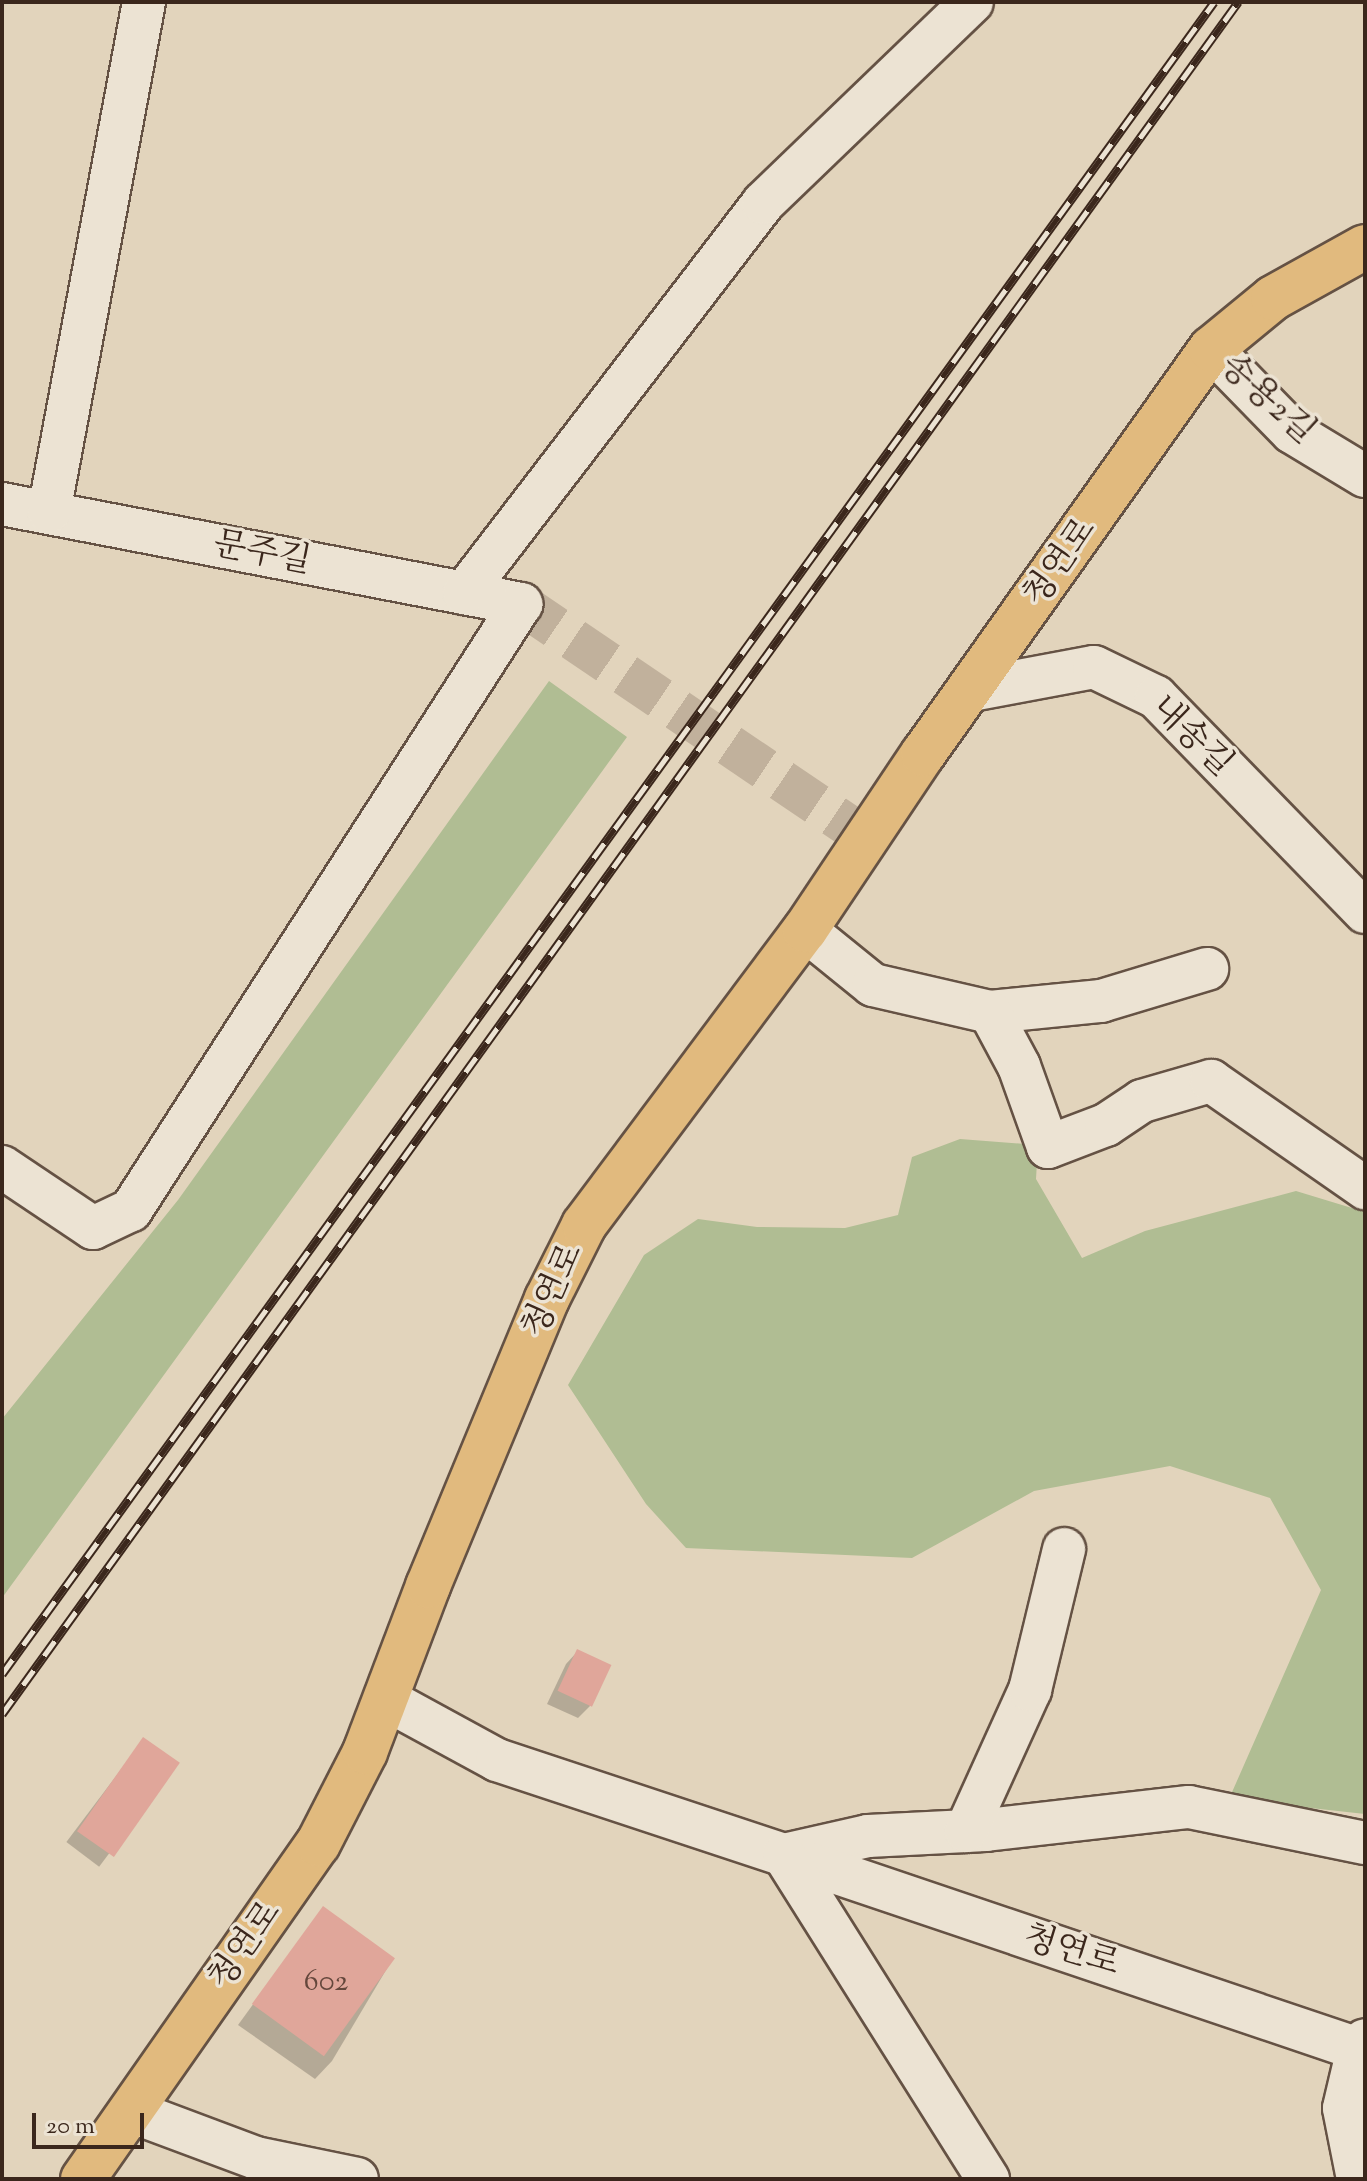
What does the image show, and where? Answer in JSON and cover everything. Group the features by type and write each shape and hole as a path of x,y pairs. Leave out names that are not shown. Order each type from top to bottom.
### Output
{"main road":[{"name":"청연로","path":"83,2179 133,2112 318,1844 387,1700 547,1299 584,1225 805,930 1211,349 1273,298 1365,247"}],"street":[{"path":"49,512 144,2"},
{"path":"464,593 763,203 972,2"},
{"name":"송용2길","path":"1211,349 1292,432 1365,476"},
{"name":"문주길","path":"2,504 521,604 131,1210 93,1228 2,1167"},
{"name":"내송길","path":"971,690 1094,667 1156,697 1365,912"},
{"path":"805,930 873,985 990,1012 1101,1001 1207,969"},
{"path":"990,1012 1019,1066 1048,1147 1106,1125 1142,1101 1211,1081 1365,1188"},
{"path":"966,1831 1030,1690 1064,1549"},
{"name":"청연로","path":"387,1700 497,1760 1362,2044 1344,2108 1358,2179"},
{"path":"988,2179 784,1855 868,1836 966,1831 1189,1807 1365,1843"},
{"path":"133,2112 256,2158 357,2179"}],"green space":[{"path":"549,681 627,737 2,1598 2,1419 178,1200"},
{"path":"960,1139 1038,1145 1036,1179 1082,1258 1145,1231 1296,1191 1365,1212 1365,1814 1229,1799 1321,1590 1270,1498 1170,1466 1034,1491 912,1558 686,1548 646,1504 568,1385 644,1255 698,1219 757,1227 845,1228 898,1215 912,1157"}],"building":[{"path":"577,1649 611,1665 592,1707 558,1691"},
{"path":"143,1737 180,1763 114,1857 77,1831"},
{"path":"323,1906 395,1958 324,2056 252,2004"}],"tunnel":[{"path":"521,604 869,840"}],"railway":[{"path":"2,1674 1214,2"},
{"path":"2,1714 1238,2"}]}
